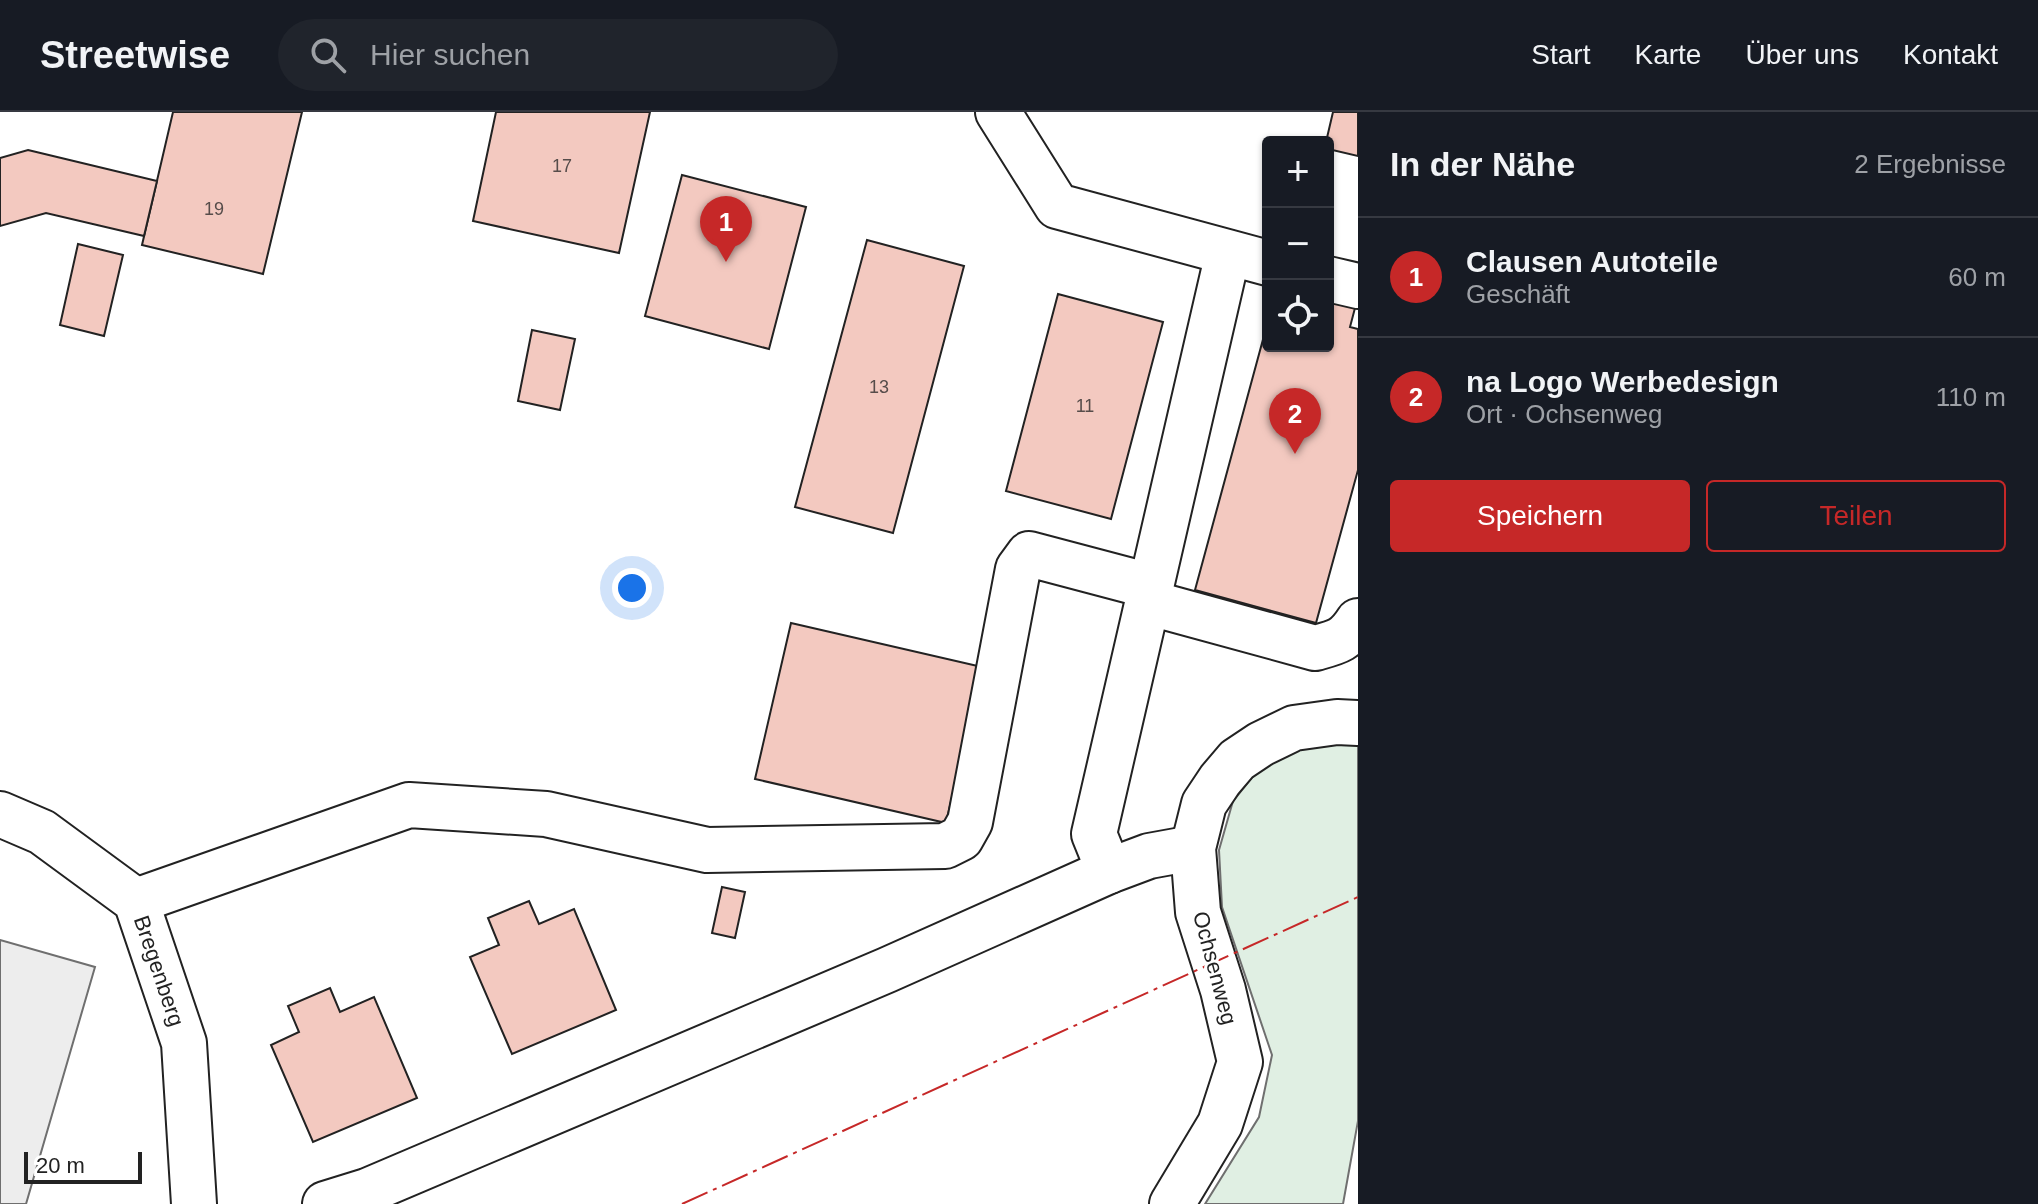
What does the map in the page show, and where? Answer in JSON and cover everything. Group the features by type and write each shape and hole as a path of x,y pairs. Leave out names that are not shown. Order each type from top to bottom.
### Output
{"street":[{"path":"998,112 1057,206 1248,258 1149,594 1094,834 1109,871"},
{"path":"1332,280 1358,286"},
{"path":"136,901 409,805 546,814 707,850 945,846 961,838 970,822 1018,569 1029,554 1315,648 1335,643 1349,635 1358,621"},
{"name":"Ochsenweg","path":"1172,1204 1220,1124 1240,1062 1223,990 1198,912 1193,848 1204,804 1237,760 1261,744 1294,728 1337,722 1358,723"},
{"name":"Bregenberg","path":"0,814 42,832 136,901 184,1043 194,1204"},
{"path":"325,1204 367,1191 887,970 1109,871 1149,856 1193,848"}],"green space":[{"path":"1358,738 1358,1121 1343,1204 1205,1204 1259,1117 1272,1055 1222,907 1219,850 1233,801 1258,770 1313,739"}],"shaded area":[{"path":"0,940 95,967 26,1204 0,1204"}],"building":[{"path":"173,112 302,112 263,274 142,245"},
{"path":"496,112 650,112 619,253 473,221"},
{"path":"1333,112 1358,112 1358,156 1334,150 1334,136 1327,136"},
{"path":"28,150 157,181 144,236 46,213 0,226 0,158"},
{"path":"682,175 806,207 769,349 645,316"},
{"path":"867,240 964,266 893,533 795,507"},
{"path":"78,244 123,255 104,336 60,325"},
{"path":"1058,294 1163,322 1111,519 1006,491"},
{"path":"1334,303 1355,308 1350,327 1358,329 1358,470 1316,623 1195,590 1262,343 1262,352 1334,352"},
{"path":"532,330 575,339 560,410 518,401"},
{"path":"791,623 982,667 946,823 755,779"},
{"path":"722,887 745,892 735,938 712,933"},
{"path":"529,901 539,924 574,909 616,1010 512,1054 470,957 499,945 488,918"},
{"path":"330,988 340,1012 374,997 417,1098 313,1142 271,1045 299,1032 288,1006"}],"power":[{"path":"682,1204 1358,897"}],"place":[{"name":"Clausen Autoteile","path":"726,262"},
{"name":"na Logo Werbedesign","path":"1295,454"}]}
